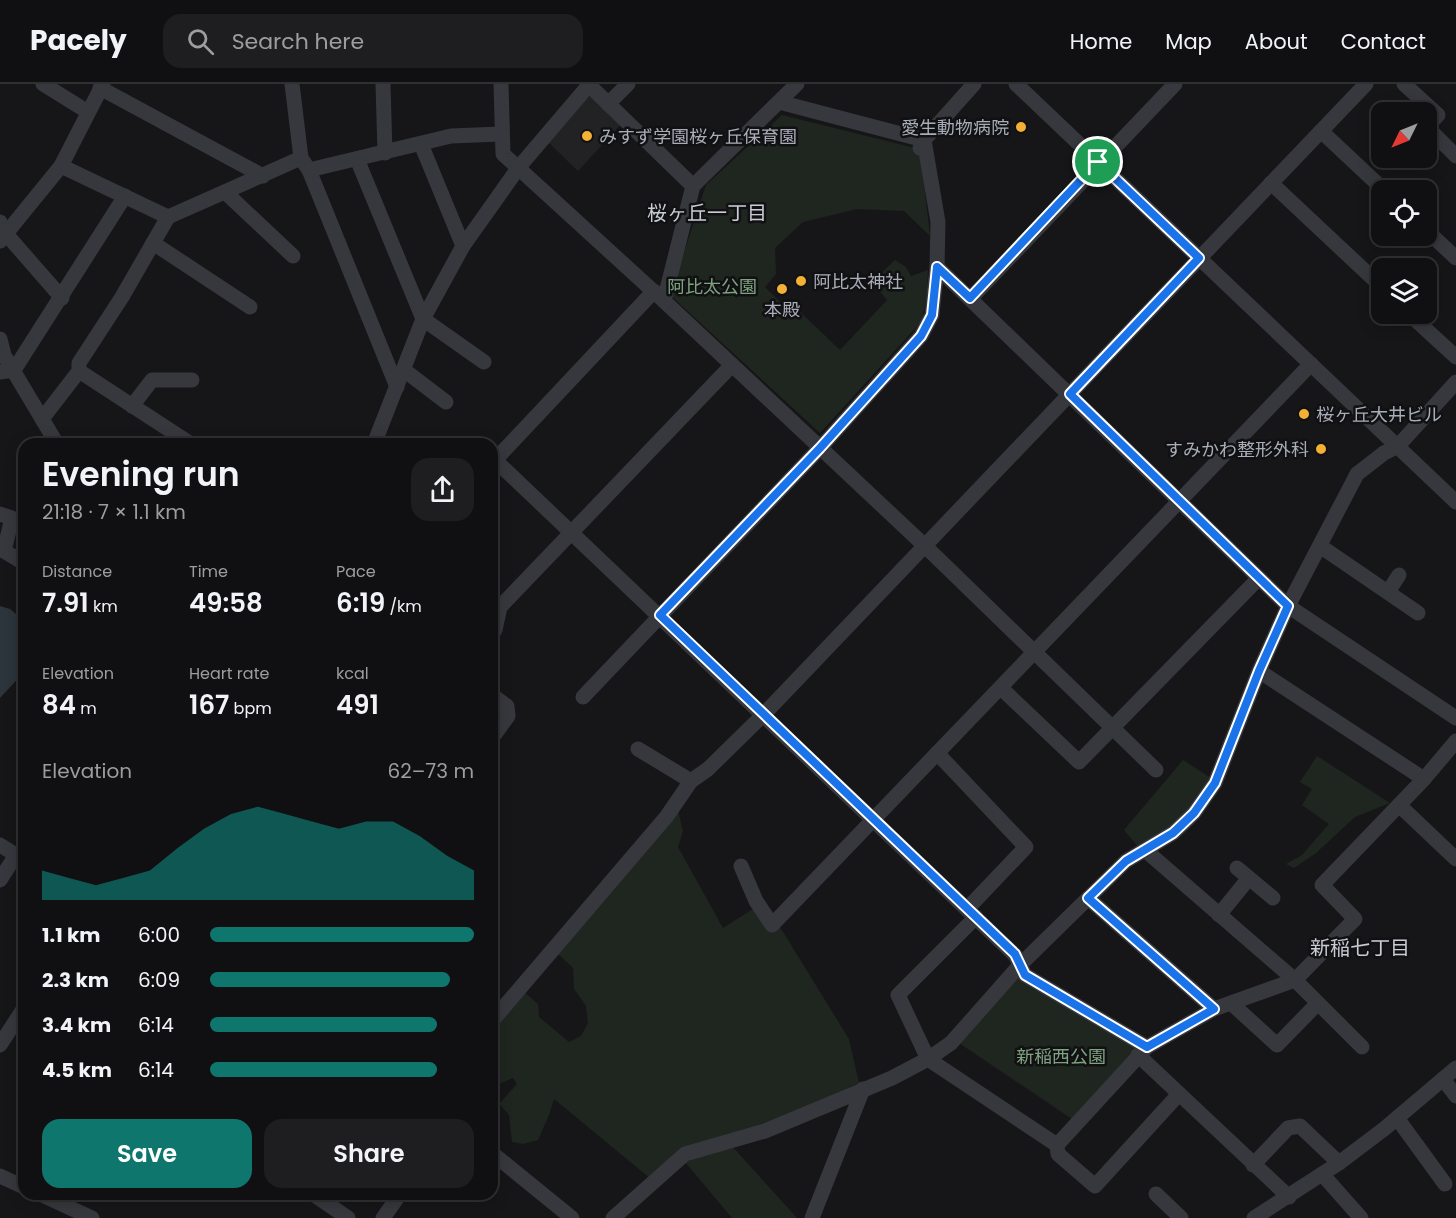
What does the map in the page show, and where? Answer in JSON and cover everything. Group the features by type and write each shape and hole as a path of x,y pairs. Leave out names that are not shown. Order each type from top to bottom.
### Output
{"street":[{"path":"43,84 88,112"},
{"path":"292,84 305,164 397,387"},
{"path":"383,84 385,153"},
{"path":"501,84 503,154 659,296 925,546 1156,770"},
{"path":"608,104 628,84"},
{"path":"498,457 659,296 693,186 797,84"},
{"path":"921,145 975,84"},
{"path":"1016,84 1456,502"},
{"path":"970,298 1175,84"},
{"path":"1404,84 1438,115 1427,127 1456,156"},
{"path":"376,438 423,319 463,246 519,167 589,85 693,186"},
{"path":"63,298 2,233 61,166 102,86 263,176"},
{"path":"498,1014 667,816 691,781 708,769 764,714 1321,131 1360,86"},
{"path":"779,102 921,145"},
{"path":"1321,131 1373,180"},
{"path":"42,419 79,371 79,363 122,297 168,217 263,176 305,164 357,159 451,136 501,134"},
{"path":"421,144 463,246"},
{"path":"583,697 820,448 921,336 932,315 937,267 938,222 921,145"},
{"path":"357,159 423,319 484,362"},
{"path":"61,166 168,217"},
{"path":"1271,183 1371,277"},
{"path":"225,192 294,256"},
{"path":"7,371 63,298 125,196"},
{"path":"1437,240 1456,258"},
{"path":"153,243 250,307"},
{"path":"937,267 1288,606 1456,718"},
{"path":"1421,324 1456,357"},
{"path":"0,339 7,371 53,438"},
{"path":"741,866 756,901 772,925 1311,363"},
{"path":"498,614 500,607 732,365"},
{"path":"404,370 446,402"},
{"path":"79,371 182,438"},
{"path":"132,406 152,380 192,380"},
{"path":"614,1218 685,1154 765,1131 892,1078 928,1059 951,1043 1020,965 1126,861 1173,833 1194,813 1215,783 1259,671 1288,606 1357,474 1384,453 1398,446 1456,382"},
{"path":"498,463 1015,954 1025,975 1142,1051 1179,1094 1289,1197"},
{"path":"0,514 12,518 4,551 18,559"},
{"path":"1320,546 1418,613"},
{"path":"1388,592 1399,575"},
{"path":"1001,688 1079,762 1259,578"},
{"path":"1259,671 1424,779"},
{"path":"498,699 507,705 508,716 498,730"},
{"path":"638,749 691,781"},
{"path":"1179,1094 1095,1186 1058,1154 1057,1145 1142,1051 1214,1009 1294,980 1355,919 1322,885 1453,749"},
{"path":"937,753 1026,847 898,995 928,1059 1057,1145"},
{"path":"1399,806 1456,859"},
{"path":"0,845 18,857"},
{"path":"1145,850 1294,980 1362,1047"},
{"path":"0,880 18,860"},
{"path":"1237,868 1273,898"},
{"path":"1219,915 1250,878"},
{"path":"1088,898 1214,1009"},
{"path":"1231,1004 1277,1045 1318,1003"},
{"path":"0,1045 18,1017"},
{"path":"1254,1218 1339,1163 1456,1068"},
{"path":"1443,1079 1456,1096"},
{"path":"812,1218 863,1089"},
{"path":"1397,1118 1445,1184"},
{"path":"1254,1165 1288,1128 1300,1126 1339,1163"},
{"path":"498,1158 572,1218"},
{"path":"1322,1174 1361,1218"},
{"path":"0,1176 18,1184"},
{"path":"1156,1194 1181,1218"},
{"path":"53,1200 92,1218"},
{"path":"322,1200 348,1218"},
{"path":"383,1218 396,1200"}],"shaded area":[{"path":"587,97 594,97 622,123 578,171 546,140"},
{"path":"0,606 10,609 18,616 18,678 0,698"}],"green space":[{"name":"阿比太神社","path":"782,115 911,147 921,157 930,236 904,211 857,209 803,222 775,248 776,274 765,287 789,311 794,306 840,350 887,300 872,282 895,260 906,267 911,276 928,270 922,321 820,433 670,295 706,185"},
{"path":"1317,756 1390,803 1355,817 1316,853 1294,868 1286,864 1302,855 1329,824 1302,805 1312,789 1300,782"},
{"path":"1183,760 1214,780 1194,807 1140,849 1124,830"},
{"path":"678,811 683,831 678,847 723,928 756,907 772,932 780,927 849,1039 859,1083 764,1127 682,1151 651,1179 554,1099 538,1140 523,1144 512,1142 509,1115 499,1104 517,1084 513,1078 498,1084 498,1022 523,991 538,1004 539,1017 569,1042 581,1036 588,1023 586,1006 574,989 573,968 558,954"},
{"name":"新稲西公園","path":"1016,977 1134,1046 1135,1052 1072,1119 959,1043"},
{"path":"732,1146 797,1218 732,1218 685,1162"}],"place":[{"name":"愛生動物病院","path":"1021,127"},
{"name":"みすず学園桜ヶ丘保育園","path":"587,136"},
{"name":"阿比太神社","path":"801,281"},
{"name":"本殿","path":"782,289"},
{"name":"桜ヶ丘大井ビル","path":"1304,414"},
{"name":"すみかわ整形外科","path":"1321,449"}],"district":[{"name":"桜ヶ丘一丁目","path":"707,213"},
{"name":"新稲七丁目","path":"1360,948"}],"route":[{"path":"1098,162 1199,258 1070,394 1288,606 1259,671 1215,783 1194,813 1173,833 1126,861 1088,898 1214,1009 1147,1047 1025,975 1015,954 660,615 820,448 921,336 932,315 937,267 970,298 1098,162"}],"park label":[{"name":"阿比太公園","path":"712,286"}]}
